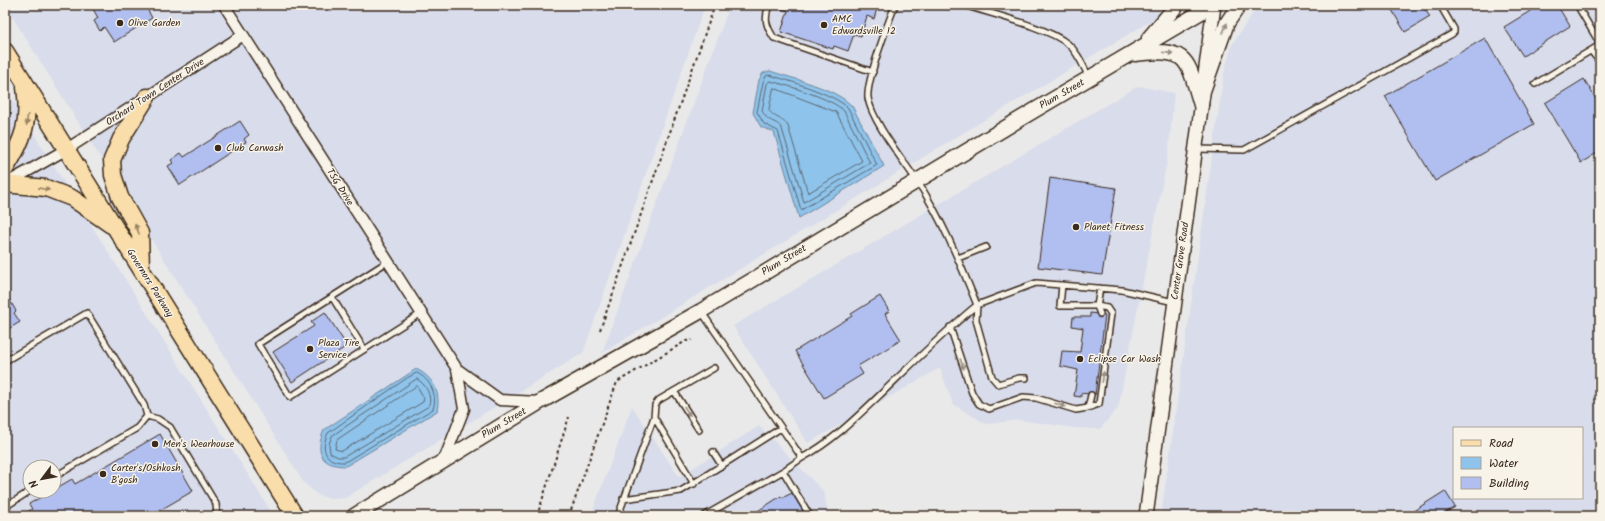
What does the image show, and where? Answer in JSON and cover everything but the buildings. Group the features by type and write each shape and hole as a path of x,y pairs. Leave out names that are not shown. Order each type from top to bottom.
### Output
{"main road":[{"path":"1135,52 1177,5"},
{"name":"Plum Street","path":"354,516 540,402 701,311 916,180 1214,5"},
{"path":"1202,98 1227,23 1239,5"},
{"name":"Governors Parkway","path":"5,51 67,148 295,516"},
{"path":"1135,52 1168,52 1178,55 1185,61 1202,98"},
{"path":"5,169 18,149 26,127 28,107 24,81"},
{"path":"141,268 140,233 120,197 113,175 112,160 121,138 147,97"},
{"path":"5,184 46,188 72,198 116,229"}],"street":[{"name":"TSG Drive","path":"224,5 420,314 457,369 500,400 540,402"},
{"name":"Center Grove Road","path":"1146,516 1214,5"},
{"name":"Orchard Town Center Drive","path":"5,184 67,148 243,35"},
{"name":"TSG Drive","path":"444,460 464,409 457,369"}],"lane":[{"path":"769,5 765,18 768,30 774,38 873,72"},
{"path":"895,5 873,72 868,97 872,114 927,197 958,258 977,305 976,320 992,377 998,384 1019,378 1026,378"},
{"path":"964,5 1048,32 1068,44 1079,57 1090,78"},
{"path":"1196,149 1244,150 1452,34 1454,29 1440,5"},
{"path":"1535,84 1591,51 1600,44 1577,5"},
{"path":"1591,51 1600,62"},
{"path":"958,258 986,247"},
{"path":"387,262 258,344 290,397 420,314"},
{"path":"704,516 783,471 820,448 844,430 950,327 977,305 1036,283 1122,290 1175,302"},
{"path":"950,327 972,393 978,404 989,409 1023,397 1036,398 1076,410 1099,404 1111,314 1107,308 1097,306 1060,306 1062,285"},
{"path":"1100,288 1097,306 1100,314"},
{"path":"332,297 364,350"},
{"path":"701,311 802,458"},
{"path":"5,361 87,313 144,405 147,416"},
{"path":"618,516 654,417 655,405 659,400 714,368"},
{"path":"674,391 699,430"},
{"path":"1088,408 1090,395"},
{"path":"62,472 137,428 147,416"},
{"path":"147,416 158,419 170,427 216,504 217,516"},
{"path":"654,417 694,484"},
{"path":"623,499 680,491 694,484 781,428"},
{"path":"713,452 722,466"},
{"path":"783,471 810,516"},
{"path":"5,507 22,496"}],"path":[{"path":"600,330 715,5"},
{"path":"5,95 10,105 12,120"},
{"path":"569,516 617,382 686,341 692,340"},
{"path":"537,516 569,418"}],"shaded area":[{"path":"5,5 705,5 583,353 345,498 332,499 318,495 304,483"},
{"path":"730,5 1170,5 1154,19 971,128 602,353"},
{"path":"1258,5 1600,5 1600,516 1161,516 1224,73 1232,45"},
{"path":"1138,86 1174,93 1168,155 1118,408 1100,429 1076,428 1019,420 986,424 953,404 940,368 808,443 733,326"},
{"path":"5,88 272,513 273,516 5,516"},
{"path":"632,406 679,477 759,426 824,492 828,516 591,516"}],"water":[{"path":"770,71 825,89 845,100 852,106 884,166 799,218 774,132 761,127 753,113 759,80 763,73"},
{"path":"416,369 427,376 437,391 437,411 346,466 330,463 325,460 320,451 321,438 324,430"}],"place":[{"name":"Olive Garden","path":"120,23"},
{"name":"AMC Edwardsville 12","path":"824,25"},
{"name":"Club Carwash","path":"218,148"},
{"name":"Planet Fitness","path":"1076,227"},
{"name":"Plaza Tire Service","path":"310,349"},
{"name":"Eclipse Car Wash","path":"1080,359"},
{"name":"Men's Wearhouse","path":"155,444"},
{"name":"Carter's/Oshkosh B'gosh","path":"103,474"}]}
